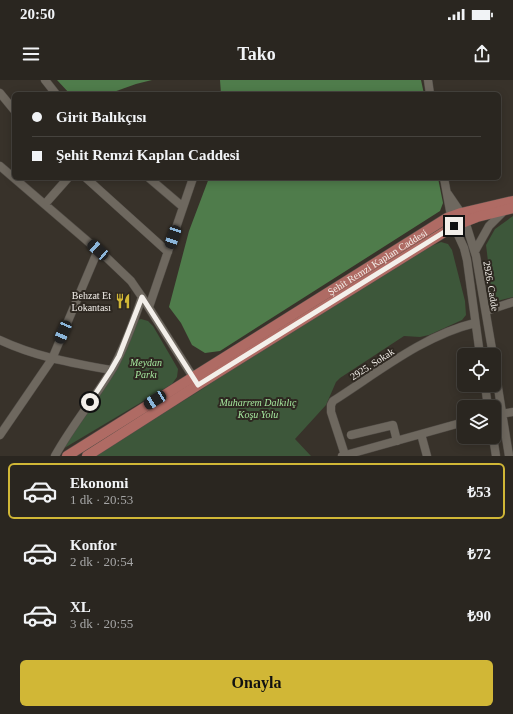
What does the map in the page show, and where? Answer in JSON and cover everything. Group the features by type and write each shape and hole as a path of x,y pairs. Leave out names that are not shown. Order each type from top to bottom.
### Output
{"main road":[{"name":"Şehit Remzi Kaplan Caddesi","path":"67,456 196,381 454,226 463,217 513,201"},
{"name":"Şehit Remzi Kaplan Caddesi","path":"87,456 196,381 451,216 463,217 509,209"},
{"path":"451,216 454,226"}],"street":[{"path":"45,80 54,92"},
{"path":"428,80 430,92"},
{"path":"0,93 12,108"},
{"path":"0,166 12,176"},
{"path":"17,180 98,250 124,275 149,307 196,381"},
{"path":"45,204 66,180"},
{"path":"88,180 168,252"},
{"path":"151,180 183,207"},
{"path":"149,307 193,180"},
{"path":"444,180 451,216"},
{"name":"2926. Cadde","path":"446,190 463,217 475,251 492,348"},
{"path":"475,251 489,226 496,218 509,209"},
{"name":"2926. Cadde","path":"454,226 465,254 479,348"},
{"path":"0,435 52,359 98,250"},
{"path":"55,456 111,370 124,347 142,297"},
{"path":"486,310 513,302"},
{"name":"2925. Sokak","path":"343,456 330,410 333,401 422,344 454,329 475,323"},
{"path":"0,340 20,350 52,359 111,370"},
{"path":"501,414 513,412"},
{"path":"343,456 457,424"},
{"path":"351,435 393,425 397,441"},
{"path":"501,425 509,456"},
{"path":"421,434 427,456"},
{"path":"494,444 496,456"}],"green space":[{"path":"57,80 152,80 114,92 68,92"},
{"path":"220,80 421,80 424,92 221,92"},
{"path":"208,180 438,180 443,203 440,211 220,351 205,353 192,345 181,323 169,307 189,231"},
{"path":"513,216 513,297 493,302 486,245 495,229"},
{"name":"Muharrem Dalkılıç Koşu Yolu","path":"441,242 448,244 452,250 465,301 466,315 462,320 429,335 420,337 404,336 340,378 336,382 326,405 295,439 311,456 94,456 204,388 241,361 429,247"},
{"name":"Meydan Parkı","path":"141,319 148,321 153,326 178,369 177,377 172,384 61,450 98,394 135,321"}],"place":[{"name":"Behzat Et Lokantası","path":"123,301"}],"route":[{"path":"90,402 124,347 142,297 198,385 454,226"}]}
